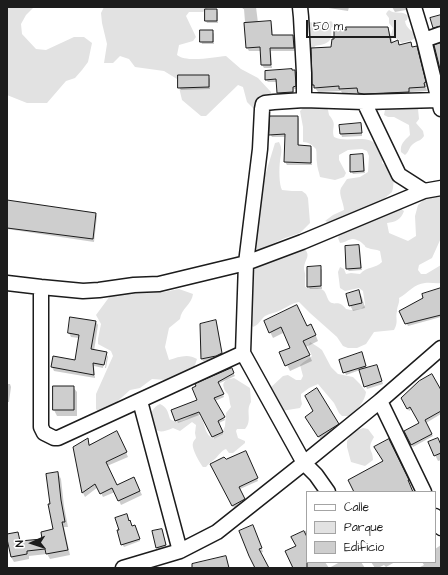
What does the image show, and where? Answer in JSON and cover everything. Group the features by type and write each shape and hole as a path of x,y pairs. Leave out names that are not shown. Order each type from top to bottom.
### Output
{"street":[{"path":"300,7 304,100"},
{"path":"327,491 316,475 304,463 243,353 246,263 260,149 262,108 263,104 267,102 304,100 440,104 414,7"},
{"path":"424,40 441,34"},
{"path":"364,102 399,175 401,183 400,193 393,204"},
{"path":"399,175 424,191"},
{"path":"7,283 41,288 83,290 99,290 159,284 246,263 302,242 424,191 441,188"},
{"path":"41,288 41,426 44,433 54,438 58,438 243,353"},
{"path":"123,568 180,551 217,532 380,401 441,348"},
{"path":"140,401 180,551"},
{"path":"380,401 424,491"},
{"path":"436,518 441,528"}],"green space":[{"path":"7,7 34,7 26,15 21,24 22,34 36,49 46,50 74,37 84,37 92,43 88,62 82,70 75,78 66,81 47,103 27,103 7,95"},
{"path":"104,7 209,7 203,12 189,12 186,16 196,37 193,41 179,45 177,55 187,59 226,56 241,69 258,78 271,92 270,97 254,109 247,102 243,87 238,85 206,116 201,116 182,100 177,79 164,71 135,67 129,59 120,56 113,63 104,63 107,44 101,13"},
{"path":"389,10 404,13 408,16 407,20 405,21 408,28 415,35 415,38 402,43 398,39 392,38 391,35 393,28 389,23 389,18 386,14"},
{"path":"331,21 335,25 331,28 329,42 315,46 313,51 309,50 308,22 324,24"},
{"path":"307,104 326,106 334,124 334,137 340,139 364,139 375,143 382,153 382,163 386,166 394,178 392,192 380,202 330,223 325,221 344,210 340,190 347,179 360,177 368,172 369,156 367,151 362,149 348,150 339,155 339,160 346,173 344,177 335,180 320,177 317,165 316,149 309,143 303,142 303,127 300,111"},
{"path":"416,105 419,119 416,123 423,131 424,136 412,145 405,155 401,152 401,147 410,135 409,125 394,117 384,115 385,110 388,107"},
{"path":"279,142 281,149 279,172 281,188 282,190 302,191 306,194 308,198 310,223 300,233 257,251 255,241 260,192 275,143"},
{"path":"433,191 441,192 441,238 432,258 419,265 418,270 421,274 426,274 441,265 441,283 421,284 414,287 399,298 394,330 374,332 366,344 357,348 348,348 343,346 337,337 299,302 265,316 257,325 253,327 250,323 251,271 264,261 303,247 308,255 304,268 305,287 323,290 330,302 339,303 346,309 361,309 365,305 363,291 359,288 345,291 340,288 338,272 340,267 344,269 346,274 360,274 365,270 377,266 382,262 380,251 365,247 361,242 355,239 340,243 338,238 340,233 359,225 364,225 373,219 400,208 404,211 401,217 395,221 387,223 389,233 408,241 416,236 415,216 418,205"},
{"path":"129,288 164,292 179,289 193,294 191,301 182,312 180,319 169,328 165,347 169,360 187,356 197,359 194,368 166,380 152,379 140,388 130,390 108,410 99,413 96,409 96,394 113,356 111,351 98,344 101,324 96,315 110,296"},
{"path":"310,342 322,350 331,367 338,374 353,377 366,392 362,402 352,416 342,416 334,403 318,384 301,394 302,404 300,408 281,411 268,390 283,376 288,375 296,380 301,380 303,376 300,365 312,356 308,347"},
{"path":"234,378 250,388 251,402 249,405 249,419 247,426 245,429 237,429 236,431 238,438 245,441 245,443 233,453 229,453 226,449 224,450 206,467 203,467 193,448 193,442 196,438 196,425 192,422 180,431 173,428 165,431 159,431 154,428 149,420 154,409 160,404 166,408 170,419 173,421 183,420 197,413 202,419 208,435 214,439 222,434 225,426 226,413 231,407 229,396 224,390 223,384 227,380"},
{"path":"363,428 368,429 374,437 370,445 373,460 365,466 351,462 347,447 347,441 353,432"}],"building":[{"path":"205,9 217,9 217,21 205,21"},
{"path":"441,15 441,26 433,28 430,18"},
{"path":"271,21 272,35 293,35 294,48 270,48 271,65 261,65 260,47 246,48 244,23"},
{"path":"346,27 388,27 391,43 398,40 399,45 411,42 412,47 417,46 426,82 424,83 425,87 409,88 409,92 364,94 358,93 357,88 339,89 339,86 314,88 314,85 312,85 311,48 331,47 332,39 334,39 334,29 346,30"},
{"path":"200,30 213,30 213,42 200,42"},
{"path":"441,43 441,73 434,45"},
{"path":"295,70 296,86 293,87 293,92 277,93 276,79 265,80 265,71"},
{"path":"178,75 209,75 209,87 178,88"},
{"path":"270,116 298,116 298,145 311,146 311,163 284,162 285,134 269,135"},
{"path":"361,123 362,133 340,134 339,125"},
{"path":"363,154 364,171 350,172 350,155"},
{"path":"7,200 96,213 93,239 7,228"},
{"path":"359,245 361,268 346,269 345,246"},
{"path":"321,266 321,286 307,287 307,267"},
{"path":"441,288 441,315 405,324 399,311 423,298 422,294"},
{"path":"359,290 362,303 349,306 346,294"},
{"path":"297,305 307,326 311,324 316,335 303,341 310,355 285,366 279,352 290,348 281,327 269,333 264,321"},
{"path":"70,317 96,321 91,349 107,352 104,365 93,363 94,375 51,367 53,356 75,360 79,335 68,333"},
{"path":"216,320 222,353 216,356 201,359 200,324"},
{"path":"362,352 366,366 343,373 339,360"},
{"path":"377,365 382,381 364,387 359,370"},
{"path":"232,368 234,373 218,382 224,394 214,398 225,417 218,421 223,432 212,437 199,412 175,421 171,410 197,400 192,388 196,386 195,384"},
{"path":"432,374 441,390 441,411 425,420 432,434 411,445 404,431 419,423 410,407 407,409 401,398 419,381"},
{"path":"53,386 74,386 74,410 53,410"},
{"path":"317,388 339,424 318,437 305,417 313,411 305,396"},
{"path":"117,431 127,452 106,462 117,485 134,477 140,491 118,501 112,488 100,494 95,484 82,493 73,447 88,438 89,445"},
{"path":"438,438 441,445 441,453 434,456 428,442"},
{"path":"389,439 409,480 413,491 354,491 348,480 383,461 374,447"},
{"path":"246,451 258,478 239,487 245,499 232,506 210,464 224,457 226,459"},
{"path":"58,472 65,522 62,522 68,550 46,554 45,549 27,551 27,554 11,557 7,534 18,532 20,541 42,539 41,532 53,529 48,504 50,504 46,474"},
{"path":"127,514 132,526 135,525 140,539 121,545 117,530 119,530 115,518"},
{"path":"253,525 262,548 259,549 269,568 255,568 239,531"},
{"path":"162,529 166,545 156,548 152,531"},
{"path":"304,531 306,535 307,568 293,568 285,551 296,546 291,537"},
{"path":"226,556 229,568 192,568 192,564"}]}
